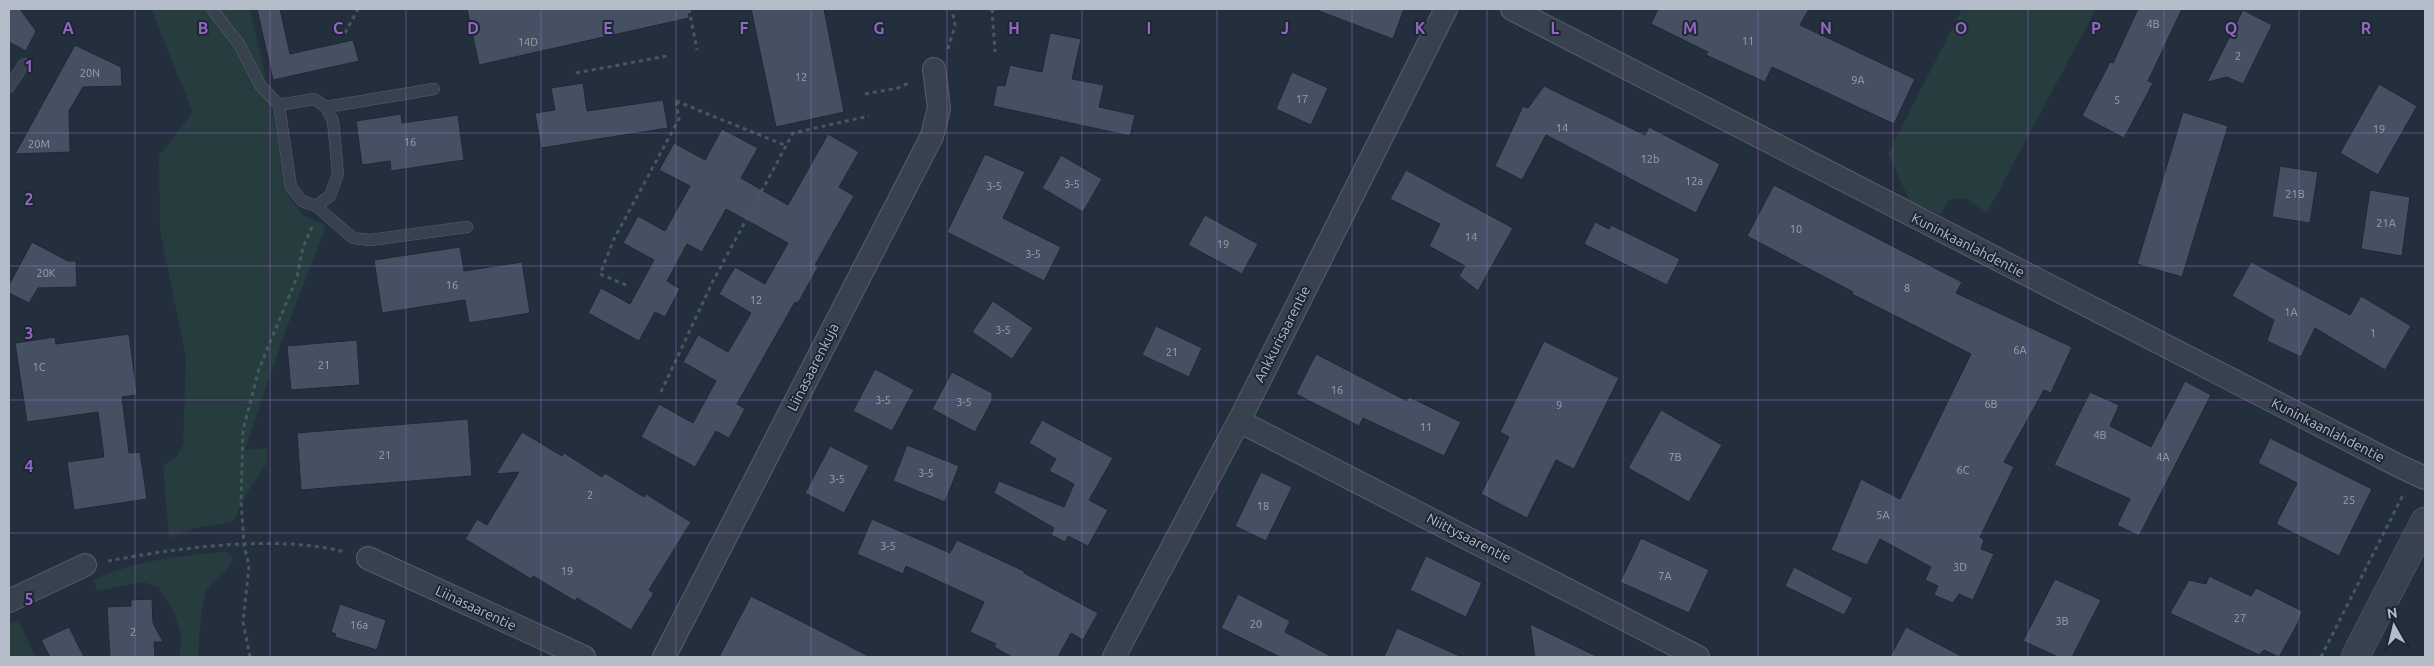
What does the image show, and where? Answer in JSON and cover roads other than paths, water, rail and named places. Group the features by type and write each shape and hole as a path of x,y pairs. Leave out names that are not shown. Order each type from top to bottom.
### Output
{"street":[{"name":"Ankkurisaarentie","path":"1114,657 1239,421 1446,9"},
{"name":"Kuninkaanlahdentie","path":"1512,9 2420,476"},
{"name":"Liinasaarenkuja","path":"664,657 932,136 939,108 934,69"},
{"name":"Niittysaarentie","path":"1239,421 1698,657"},
{"path":"2355,657 2425,521"},
{"name":"Liinasaarentie","path":"368,558 584,657"},
{"path":"9,600 85,565"}],"lane":[{"path":"212,9 238,44 260,84 278,105 291,187 302,201 316,206 353,238 370,240 467,227"},
{"path":"9,87 24,64"},
{"path":"326,107 434,89"},
{"path":"278,105 314,99 326,107 333,121 338,174 330,196 316,206"}]}
